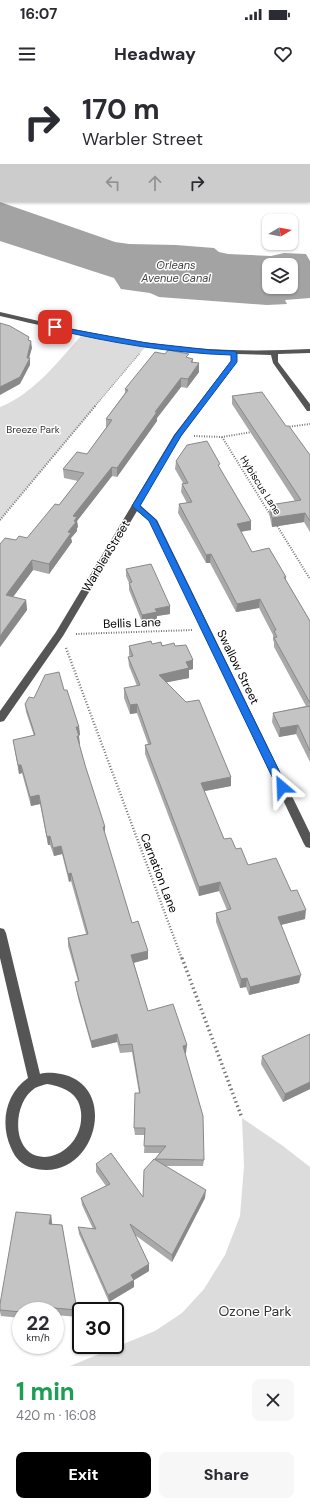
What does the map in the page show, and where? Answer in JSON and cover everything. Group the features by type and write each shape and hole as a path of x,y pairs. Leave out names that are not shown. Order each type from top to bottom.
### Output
{"street":[{"path":"0,314 83,334 147,345 234,353 310,351"},
{"path":"274,352 275,362 310,409"},
{"name":"Warbler Street","path":"0,718 60,634 178,435 234,362 234,353"},
{"name":"Swallow Street","path":"136,506 152,520 310,844"},
{"path":"0,933 35,1080"},
{"path":"52,1078 71,1084 82,1095 89,1110 89,1126 80,1145 67,1157 54,1162 37,1164 20,1158 8,1146 2,1130 2,1117 8,1101 20,1088 35,1080 52,1078"}],"path":[{"path":"0,520 147,345"},
{"path":"281,428 310,424"},
{"path":"178,435 222,437 258,431"},
{"name":"Hybiscus Lane","path":"222,437 310,579"},
{"name":"Bellis Lane","path":"60,634 205,629"},
{"name":"Carnation Lane","path":"60,634 242,1118"}],"green space":[{"name":"Breeze Park","path":"83,334 147,345 0,520 0,407 13,401 35,385"},
{"name":"Ozone Park","path":"242,1118 283,1146 310,1167 310,1366 70,1366 99,1354 124,1354 124,1344 155,1331 182,1313 204,1289 225,1255 240,1216 244,1166"}],"water":[{"name":"Orleans Avenue Canal","path":"0,202 115,242 214,248 219,252 228,254 271,256 284,253 306,254 310,261 310,298 285,300 287,304 267,305 159,297 150,293 121,289 114,278 0,241"}],"building":[{"path":"0,323 10,326 29,337 28,340 31,341 27,358 30,358 20,377 0,387"},
{"path":"168,350 189,354 186,357 193,359 191,362 199,363 188,379 181,378 155,412 157,412 117,468 112,467 73,516 77,517 74,521 76,522 68,532 71,533 49,564 32,560 6,595 26,600 0,636 0,544 5,538 16,540 19,536 27,538 55,504 59,505 84,473 63,469 77,452 87,454 112,420 106,419 128,390 125,389 155,352 165,354"},
{"path":"262,392 286,426 289,426 310,455 310,521 305,513 272,518 270,505 301,500 232,396"},
{"path":"207,441 220,464 218,465 251,521 237,524 252,552 269,548 310,621 310,703 274,638 277,637 274,631 276,630 260,599 237,604 211,554 206,555 179,504 192,502 182,484 188,483 176,461 187,445"},
{"path":"151,564 170,606 155,609 157,612 142,615 129,583 132,582 126,569"},
{"path":"151,641 152,644 161,642 162,646 174,643 175,646 186,645 193,660 186,662 189,668 159,675 186,702 199,700 231,777 201,783 224,839 231,838 236,849 241,848 248,865 276,858 291,891 297,890 306,910 278,917 301,975 250,987 247,978 241,979 216,913 231,909 220,882 199,887 145,745 151,744 137,704 130,705 124,688 140,685 128,657 133,656 129,646"},
{"path":"59,672 64,690 67,690 79,727 76,727 79,736 77,736 132,923 138,921 148,951 131,955 148,1011 173,1004 187,1045 183,1046 203,1116 204,1160 155,1159 166,1146 144,1146 145,1128 134,1128 135,1093 140,1093 132,1044 120,1045 117,1034 91,1041 77,991 75,982 79,981 68,938 88,934 71,873 68,874 61,846 53,848 50,836 47,837 39,795 30,797 21,765 18,765 13,740 35,735 25,704 29,697 34,698 45,675"},
{"path":"310,706 310,751 298,725 280,728 273,713"},
{"path":"310,1034 310,1082 285,1094 262,1056"},
{"path":"111,1153 143,1197 144,1170 154,1159 206,1190 172,1255 130,1224 149,1264 131,1275 134,1280 108,1295 78,1227 96,1229 81,1198 110,1184 96,1164"},
{"path":"16,1212 51,1215 49,1224 62,1225 76,1302 72,1302 72,1310 64,1309 64,1302 12,1302 12,1311 0,1310"}],"route":[{"path":"55,327 83,334 147,345 183,350 234,353 234,362 178,435 136,506 152,520 282,787"}]}
